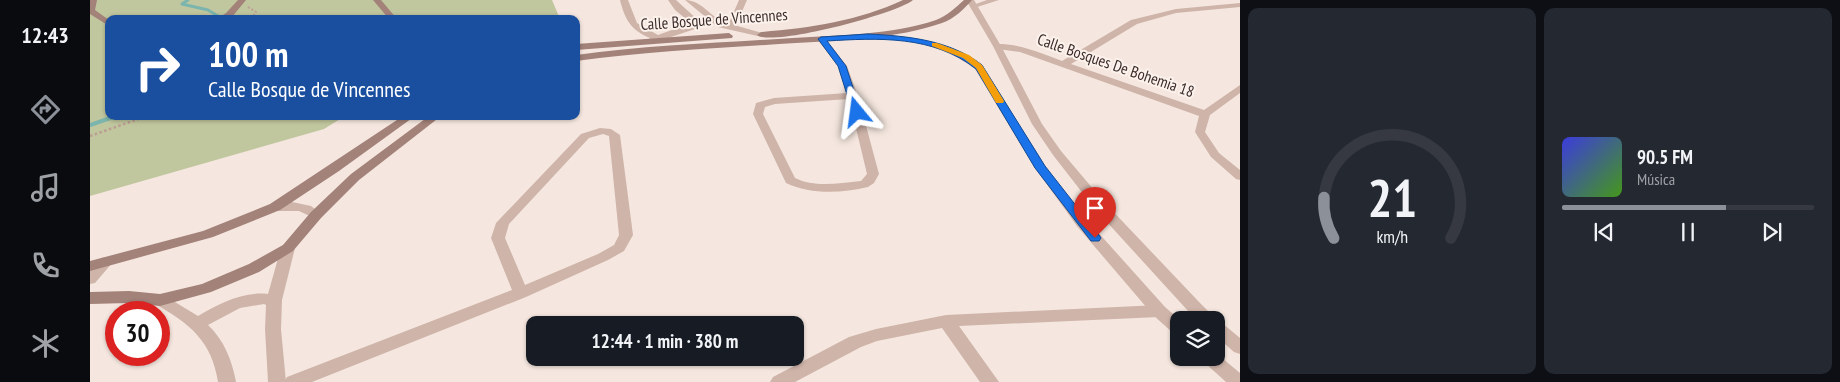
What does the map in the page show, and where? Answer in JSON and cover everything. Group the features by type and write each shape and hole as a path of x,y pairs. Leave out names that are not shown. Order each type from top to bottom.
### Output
{"main road":[{"path":"93,0 91,11 105,21"},
{"path":"227,15 235,4 242,0"},
{"path":"377,0 390,15"},
{"name":"Calle Bosque de Vincennes","path":"580,47 653,39 762,34 824,27 894,8 909,0"},
{"name":"Calle Bosque de Vincennes","path":"580,57 627,51 868,36 920,28 940,21 970,2"},
{"path":"90,266 208,234 275,207 404,120"},
{"path":"90,298 129,297 160,300 206,288 254,268 288,248 316,215 355,177 431,120"}],"street":[{"path":"624,0 629,20 635,28 653,39 714,20"},
{"path":"672,0 678,8 697,24"},
{"path":"689,0 723,26 762,34"},
{"path":"734,23 742,0"},
{"path":"995,0 970,2 997,46 1037,124 1057,153 1100,206 1198,311"},
{"path":"1064,64 1134,22 1176,11 1240,5"},
{"path":"868,36 923,41 966,56 979,67 1046,176 1082,223 1158,311 1170,321"},
{"path":"821,39 842,66 853,96 873,174 870,180 864,184 813,189 798,186 790,180 758,114 760,105 774,100 853,96"},
{"name":"Calle Bosques De Bohemia 18","path":"997,46 1022,50 1205,114 1200,132 1215,155 1240,176"},
{"path":"1205,114 1240,88"},
{"path":"293,382 521,293 604,257 619,248 626,234 614,135 610,132 601,130 585,136 503,223 498,238 521,293"},
{"path":"275,207 294,205 308,208 316,215"},
{"path":"277,382 273,329 274,300 288,248"},
{"path":"90,279 106,262"},
{"path":"198,323 221,310 246,301 263,298 274,300"},
{"path":"160,300 198,323 216,348 226,367 227,382"},
{"path":"779,382 855,342 876,335 946,321 1158,311"},
{"path":"946,321 990,382"},
{"path":"1225,335 1240,348"},
{"path":"1220,366 1238,382"}],"path":[{"path":"90,136 136,120"}],"green space":[{"path":"90,0 552,0 558,15 105,15 105,120 339,120 324,129 90,196"}],"waterway":[{"path":"188,0 182,4 208,10 216,15"},
{"path":"90,125 105,120"}],"slow traffic":[{"path":"934,44 966,56 979,67 1000,101"}],"route":[{"path":"857,112 842,66 821,39 868,36 903,38 945,47 966,56 979,67 1041,168 1095,238"}]}
